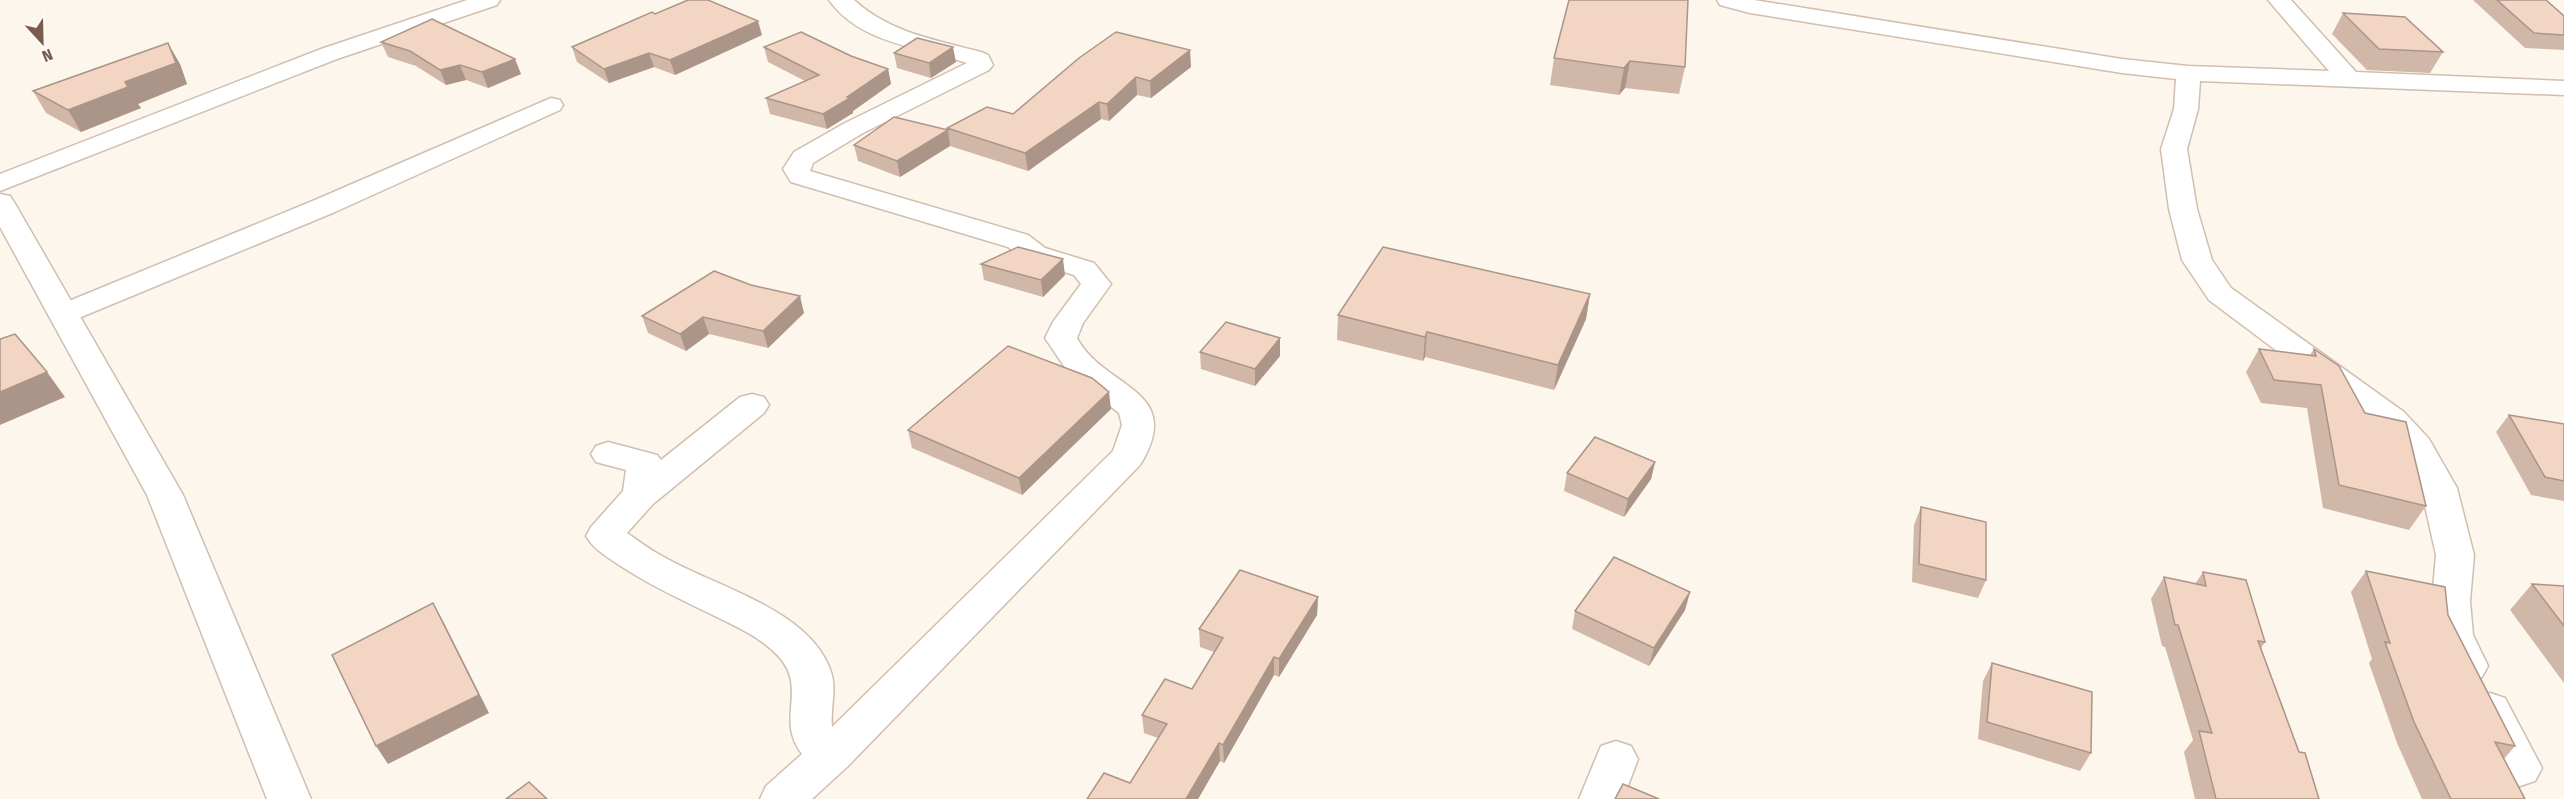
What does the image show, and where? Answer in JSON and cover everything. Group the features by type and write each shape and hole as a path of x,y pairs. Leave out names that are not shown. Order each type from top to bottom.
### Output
{"street":[{"path":"0,183 329,54 489,0"},
{"path":"782,799 832,754 1128,457 1137,439 1139,418 1129,402 1084,369 1070,354 1061,338 1068,322 1096,284 1084,269 1035,254 1018,241 800,176 796,169 803,158 874,117 981,65 980,60 973,57 899,36 872,24 840,0"},
{"path":"1728,0 1820,18 2122,66 2188,73 2564,88"},
{"path":"2279,0 2348,78"},
{"path":"2188,73 2186,110 2174,149 2183,209 2197,260 2220,294 2392,420 2417,447 2439,488 2455,555 2451,601 2454,635 2520,768"},
{"path":"63,314 325,206 551,105"},
{"path":"0,202 165,495 289,799"},
{"path":"752,405 640,495 604,536 648,566 771,627 787,638 801,652 811,676 813,684 810,725 812,735 819,746 832,754"},
{"path":"608,453 645,463 640,495"},
{"path":"1601,799 1616,759"}],"building":[{"path":"688,0 708,0 758,21 670,60 649,53 604,69 572,47 652,12 655,14"},
{"path":"1569,0 1688,0 1685,67 1630,61 1624,68 1554,58"},
{"path":"2497,0 2546,0 2564,16 2564,35 2534,33"},
{"path":"2343,13 2405,17 2443,52 2379,49"},
{"path":"432,19 515,59 482,72 460,65 440,70 410,51 381,42"},
{"path":"801,32 851,56 888,69 847,97 850,98 823,114 766,98 819,75 764,47"},
{"path":"1116,32 1190,50 1150,81 1136,77 1107,104 1099,102 1025,153 947,128 987,107 1013,114 1079,58"},
{"path":"917,38 953,47 929,63 894,53"},
{"path":"168,43 176,63 125,82 128,87 68,110 33,91"},
{"path":"894,117 948,130 897,161 854,145"},
{"path":"1018,247 1063,259 1041,280 981,264"},
{"path":"1383,247 1590,294 1558,365 1427,332 1425,337 1338,315"},
{"path":"714,271 751,285 800,296 763,331 703,317 680,334 642,316"},
{"path":"1226,322 1280,338 1255,369 1200,352"},
{"path":"15,334 47,372 0,392 0,339"},
{"path":"1008,346 1092,378 1109,392 1019,478 908,430"},
{"path":"2259,349 2316,356 2314,349 2339,366 2365,413 2406,422 2426,506 2339,485 2321,385 2274,380"},
{"path":"2509,415 2564,424 2564,481 2545,477"},
{"path":"1595,437 1655,462 1628,499 1567,473"},
{"path":"1921,507 1986,522 1986,580 1919,564"},
{"path":"1614,557 1690,592 1654,648 1575,611"},
{"path":"1240,570 1318,597 1279,659 1274,657 1223,745 1219,743 1186,799 1087,799 1104,773 1130,783 1167,724 1142,715 1165,679 1192,689 1223,638 1199,629"},
{"path":"2366,571 2445,587 2448,615 2515,746 2495,742 2525,799 2451,799 2414,722 2385,642 2390,643"},
{"path":"2203,572 2246,580 2265,642 2258,641 2299,752 2305,753 2319,799 2216,799 2199,731 2212,733 2178,625 2175,625 2164,577 2206,586"},
{"path":"2532,584 2564,586 2564,626"},
{"path":"433,603 479,695 376,746 332,655"},
{"path":"1992,663 2092,692 2091,753 1987,722"},
{"path":"529,782 547,799 506,799"},
{"path":"1623,784 1659,799 1615,799"}]}
